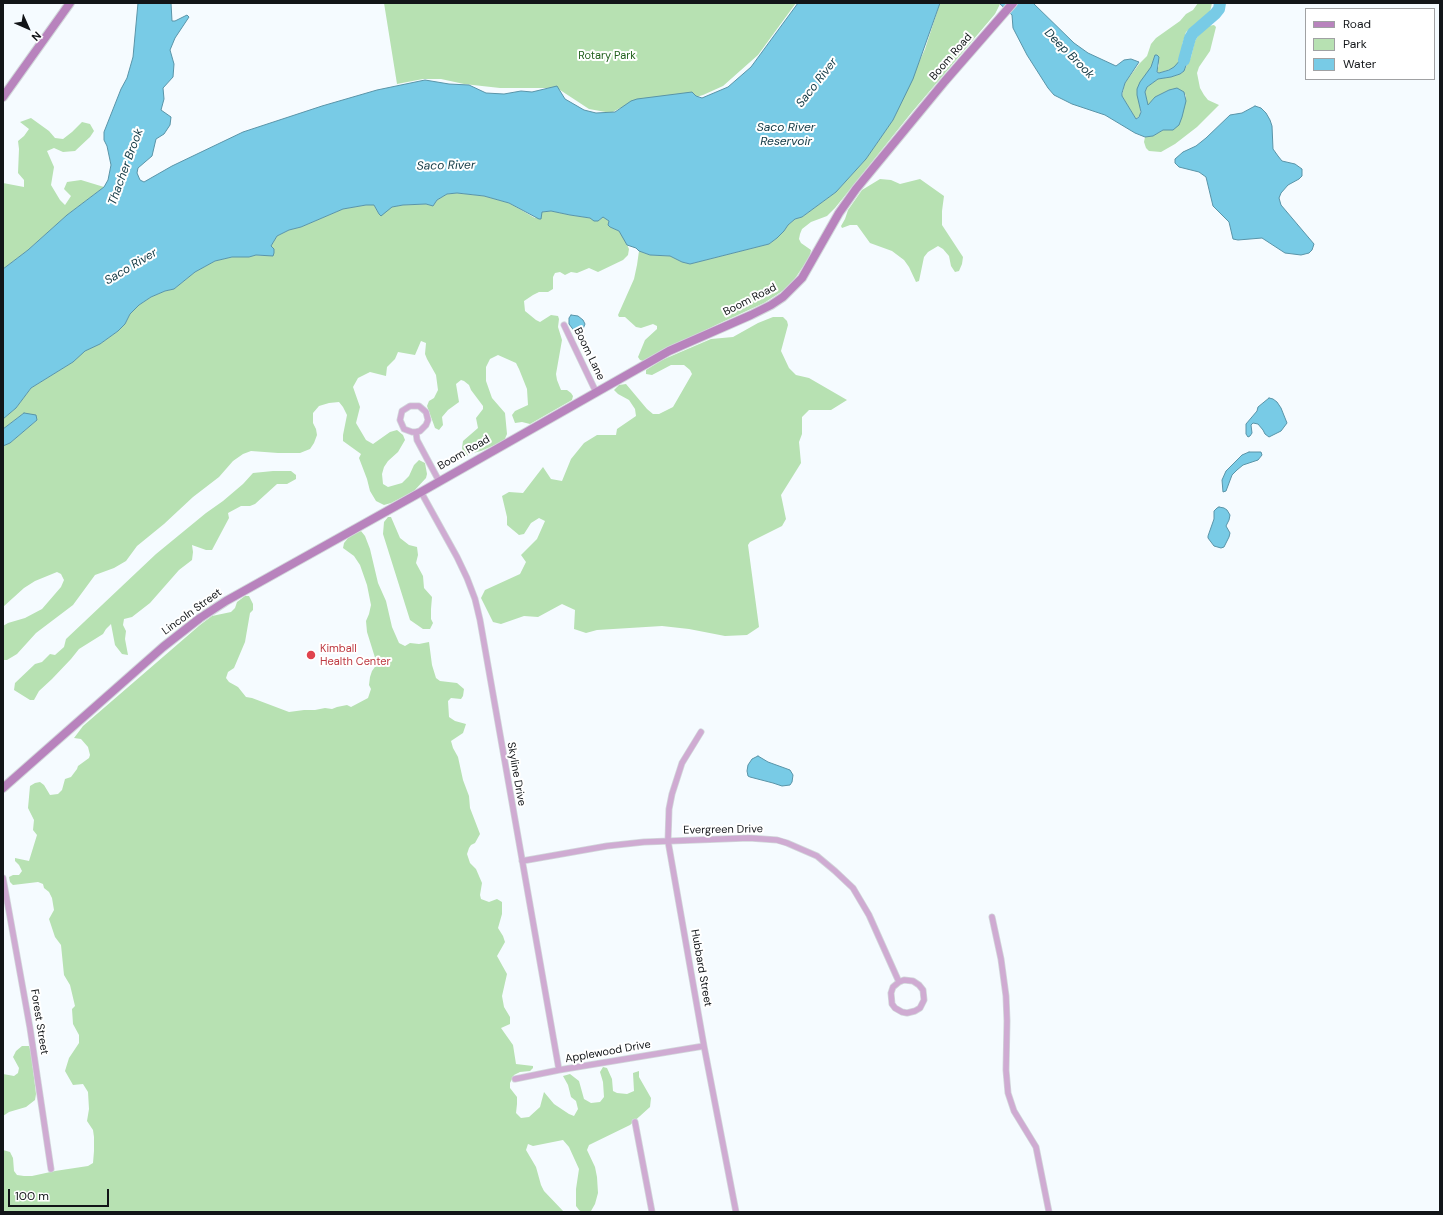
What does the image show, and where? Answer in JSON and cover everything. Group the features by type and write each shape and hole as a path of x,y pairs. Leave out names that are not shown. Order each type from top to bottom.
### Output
{"street":[{"path":"3,97 70,3"},
{"name":"Boom Road","path":"421,492 669,351 779,300 791,290 806,272 836,218 856,189 940,87 1013,3"},
{"name":"Boom Lane","path":"564,325 596,392"},
{"path":"410,406 419,406 423,408 427,416 426,425 420,431 416,432 412,432 404,428 400,420 402,412 410,406"},
{"path":"416,432 420,446 439,481"},
{"name":"Lincoln Street","path":"3,788 151,657 200,618 239,593 421,492"},
{"name":"Skyline Drive","path":"421,492 457,557 475,599 480,620 559,1070"},
{"name":"Hubbard Street","path":"700,732 682,763 672,794 669,808 668,841 704,1046 736,1212"},
{"name":"Evergreen Drive","path":"522,861 620,844 668,841 749,838 772,839 798,847 817,856 842,877 859,897 869,915 899,982"},
{"name":"Forest Street","path":"3,878 29,1020 51,1169"},
{"path":"992,918 1001,959 1006,996 1006,1070 1008,1093 1014,1111 1036,1147 1049,1212"},
{"path":"904,980 913,980 920,985 923,990 924,1000 920,1008 915,1011 905,1013 899,1011 893,1006 891,993 893,988 899,982 904,980"},
{"name":"Applewood Drive","path":"515,1079 559,1070 704,1046"},
{"path":"635,1122 652,1212"}],"green space":[{"name":"Rotary Park","path":"384,3 796,3 758,55 723,86 703,95 686,100 620,108 611,113 589,109 557,88 500,88 464,84 441,79 423,79 397,84"},
{"path":"940,3 1000,4 995,14 912,112 835,208 827,216 811,222 802,229 799,239 801,243 811,250 810,256 790,286 764,303 654,356 643,361 640,360 638,357 645,340 657,329 657,326 653,324 641,328 636,327 625,317 619,317 618,315 634,279 639,251 650,255 670,256 690,264 769,244 777,238 795,219 802,217 836,192 866,159 893,120 925,49"},
{"path":"1198,3 1212,3 1210,12 1186,32 1182,45 1183,57 1174,68 1159,73 1157,71 1159,65 1155,55 1140,106 1140,115 1136,119 1122,96 1125,83 1147,56 1151,44 1156,38 1180,21 1186,14 1193,10"},
{"path":"1214,25 1216,27 1210,51 1199,67 1197,73 1200,88 1204,95 1208,100 1219,105 1197,127 1175,144 1161,152 1149,151 1144,142 1145,137 1153,136 1163,130 1173,130 1182,117 1186,96 1184,92 1177,89 1169,90 1155,97 1149,105 1147,104 1145,92 1147,87 1158,79 1171,77 1184,71 1191,57 1195,41 1198,36 1208,26"},
{"path":"31,118 49,131 55,138 63,139 82,122 90,124 94,131 90,137 75,151 63,152 54,148 47,151 54,167 51,185 60,200 65,205 71,196 64,189 67,182 81,180 104,187 67,215 28,250 3,269 3,183 24,187 24,180 18,173 18,141 29,129 20,122"},
{"path":"880,179 891,180 900,184 920,179 944,196 942,225 963,257 959,271 955,272 951,266 949,256 938,246 928,252 924,257 919,281 916,282 904,260 892,251 870,243 857,225 850,225 842,228 841,226 848,210 862,190"},
{"path":"457,193 484,196 509,203 535,218 542,212 551,211 590,218 598,221 603,217 607,218 609,221 608,225 619,231 624,238 629,249 628,255 623,260 598,272 589,268 577,273 571,272 565,275 560,272 555,273 553,277 553,289 548,292 539,292 524,301 525,311 540,322 551,315 558,316 558,327 562,340 556,374 557,380 561,390 567,390 571,393 573,396 572,400 530,424 522,422 515,423 512,415 515,411 528,405 527,389 516,363 498,355 490,359 486,367 486,381 492,398 505,413 507,434 504,441 464,457 462,448 463,441 478,428 476,418 483,409 483,406 469,385 461,380 456,384 459,402 448,410 442,417 443,425 439,430 435,428 427,406 429,401 434,398 438,390 436,375 425,354 426,343 421,341 415,355 398,352 395,359 387,367 386,376 370,372 358,378 353,387 360,407 356,423 366,440 373,444 390,432 397,430 403,435 405,440 398,452 384,467 382,474 383,484 388,487 402,483 409,476 414,465 419,460 425,463 427,474 426,478 414,491 384,505 376,501 370,491 359,458 361,454 343,441 347,415 343,407 339,402 319,406 313,413 313,423 317,435 310,449 300,453 251,451 243,454 233,461 219,477 193,497 164,524 137,546 126,561 114,568 95,575 73,605 36,633 17,654 7,660 3,660 3,626 25,618 42,609 61,587 64,580 61,574 57,572 35,581 24,588 3,607 3,446 10,443 37,420 24,413 3,429 3,419 16,408 31,388 73,362 84,351 100,344 118,331 125,324 130,314 139,305 151,297 174,289 195,272 215,261 232,257 249,257 256,255 265,256 277,236 343,209 374,205 379,214 392,207 403,205 426,204 433,206 437,200 447,194"},
{"path":"773,317 783,317 787,321 788,325 781,351 789,368 796,375 809,378 847,400 831,410 809,410 802,417 802,434 799,442 801,463 781,495 786,519 782,526 750,542 748,545 759,627 747,635 725,636 689,629 662,626 597,630 586,633 574,629 575,610 562,604 538,617 524,616 501,624 493,622 481,598 485,590 520,574 526,562 521,555 537,539 545,521 539,518 531,523 524,534 519,535 507,525 507,517 502,496 509,492 523,493 543,467 551,479 562,481 571,459 584,443 597,435 616,435 617,429 636,416 635,409 629,400 614,390 619,385 626,384 647,409 653,414 659,414 673,407 692,374 684,365 671,365 652,375 646,374 646,370 662,360 711,339 733,337 758,323"},
{"path":"291,471 296,475 296,479 287,484 277,484 255,504 250,506 241,506 228,513 229,518 212,550 206,550 192,545 192,560 179,570 150,603 132,617 124,619 123,625 126,631 125,639 128,655 122,654 115,645 111,624 103,634 79,649 39,691 34,700 30,700 14,690 15,683 35,664 42,662 50,654 55,655 64,647 66,639 156,554 223,501 243,484 253,473"},
{"path":"388,517 391,517 400,538 409,545 417,547 418,555 416,563 423,576 424,588 432,597 431,619 433,623 430,629 423,629 410,620 383,534 384,522"},
{"path":"361,531 365,536 370,549 378,583 386,601 392,627 399,643 405,646 410,643 419,644 429,642 432,665 436,678 440,681 457,683 464,689 461,699 451,698 448,701 449,717 455,721 466,724 463,733 451,741 458,757 463,780 469,796 470,808 480,834 475,843 469,848 467,854 470,863 476,869 482,883 480,895 481,899 489,902 497,899 502,902 502,914 498,928 505,942 497,956 507,974 502,996 504,1007 510,1017 510,1024 501,1028 513,1045 516,1064 533,1066 530,1071 520,1072 514,1075 510,1083 510,1088 517,1097 516,1113 521,1118 529,1117 540,1107 544,1092 554,1104 574,1116 578,1109 576,1101 571,1097 568,1085 563,1076 570,1074 579,1081 584,1099 591,1103 600,1102 604,1097 603,1082 600,1072 603,1067 607,1068 612,1079 613,1091 617,1093 627,1094 634,1091 633,1073 639,1071 639,1077 651,1098 650,1107 630,1125 589,1145 587,1150 595,1167 598,1193 595,1204 591,1211 588,1212 582,1212 576,1206 576,1189 579,1169 569,1147 563,1140 533,1146 528,1144 526,1150 536,1167 544,1191 564,1212 3,1212 3,1150 10,1152 13,1158 14,1171 17,1175 24,1176 32,1176 88,1166 93,1163 94,1151 93,1130 87,1121 89,1109 88,1092 83,1084 73,1085 65,1071 69,1058 79,1043 79,1035 73,1024 72,1009 75,1006 70,985 64,975 61,945 55,937 49,919 54,910 52,898 49,892 44,888 43,884 38,882 13,885 10,882 9,877 19,875 22,871 15,861 15,858 29,861 37,835 33,830 34,820 28,808 30,786 40,782 44,785 50,795 58,794 62,790 65,779 71,777 78,766 89,758 90,755 88,747 81,739 74,738 83,726 200,625 212,616 231,612 235,608 237,602 245,596 249,596 253,604 253,610 250,613 245,642 234,668 228,672 226,678 229,682 238,687 246,697 289,712 325,708 332,709 347,705 351,707 368,698 371,689 369,685 370,677 377,664 367,632 366,621 371,605 367,585 360,565 354,556 343,548 344,543 348,538"},
{"path":"22,1046 29,1046 31,1052 36,1094 35,1100 26,1107 9,1112 3,1116 3,1074 14,1076 18,1073 19,1068 13,1057 16,1051"}],"water":[{"name":"Saco River Reservoir","path":"138,3 171,3 172,21 187,15 189,17 175,38 170,50 174,64 173,77 163,88 164,99 161,110 171,117 170,125 164,134 156,139 152,156 138,168 137,173 140,180 144,182 172,166 243,132 377,90 425,80 449,84 469,85 486,93 504,94 521,91 532,92 557,86 565,99 584,110 596,113 615,112 631,101 637,99 692,92 696,96 702,98 728,87 751,67 798,3 940,3 913,79 893,120 866,159 836,192 802,217 795,219 777,238 769,244 690,264 670,256 650,255 627,245 619,231 610,227 608,225 609,221 603,217 598,221 594,221 590,218 551,211 542,212 541,219 539,219 509,203 484,196 457,193 447,194 437,200 433,206 426,204 392,207 381,216 374,205 343,209 277,236 271,246 274,249 273,256 256,255 249,257 232,257 215,261 195,272 174,289 151,297 139,305 130,314 125,324 118,331 100,344 85,351 73,362 31,388 16,408 3,419 3,269 28,250 67,215 104,187 108,180 111,165 107,146 104,140 104,132 121,89 127,78 133,57"},
{"path":"999,3 1033,3 1074,43 1088,53 1116,66 1124,60 1131,59 1139,62 1125,83 1122,93 1122,96 1136,119 1139,117 1141,112 1137,89 1140,82 1151,67 1155,55 1159,57 1157,72 1159,73 1169,70 1174,67 1183,57 1189,41 1188,60 1184,71 1171,77 1158,79 1147,87 1145,92 1148,105 1155,97 1169,90 1177,88 1184,92 1186,101 1179,125 1173,130 1163,130 1153,136 1145,137 1135,133 1105,115 1072,104 1054,95 1027,55 1013,28 1012,15"},
{"path":"1255,106 1261,108 1270,120 1272,126 1273,149 1278,156 1282,161 1295,164 1302,169 1302,176 1288,185 1281,193 1279,198 1281,205 1314,244 1309,253 1301,255 1285,253 1262,238 1233,239 1229,222 1213,206 1206,177 1199,172 1179,167 1175,163 1175,159 1183,152 1196,146 1230,115 1242,113"},
{"path":"571,315 578,316 585,324 579,333 575,332 569,324 569,318"},
{"path":"1269,398 1277,402 1287,423 1281,431 1269,437 1258,424 1253,423 1251,425 1252,433 1248,437 1246,434 1246,424 1257,411 1258,407"},
{"path":"24,413 36,415 37,420 10,443 3,446 3,429"},
{"path":"1249,452 1261,452 1262,455 1258,460 1243,465 1237,470 1232,475 1226,491 1223,492 1222,480 1226,471 1242,455"},
{"path":"1219,507 1227,510 1230,515 1226,526 1230,533 1229,537 1224,547 1221,548 1214,546 1208,538 1214,519 1214,511"},
{"path":"758,756 768,762 790,770 793,775 790,785 782,786 748,776 748,765 752,759"}],"waterway":[{"name":"Deep Brook","path":"1184,60 1190,38 1193,33 1215,14 1219,9 1220,3"}],"place":[{"name":"Kimball Health Center","path":"311,655"}],"water label":[{"name":"Saco River","path":"817,83"},
{"name":"Saco River","path":"446,166"},
{"name":"Thacher Brook","path":"126,167"},
{"name":"Saco River","path":"131,267"}]}
